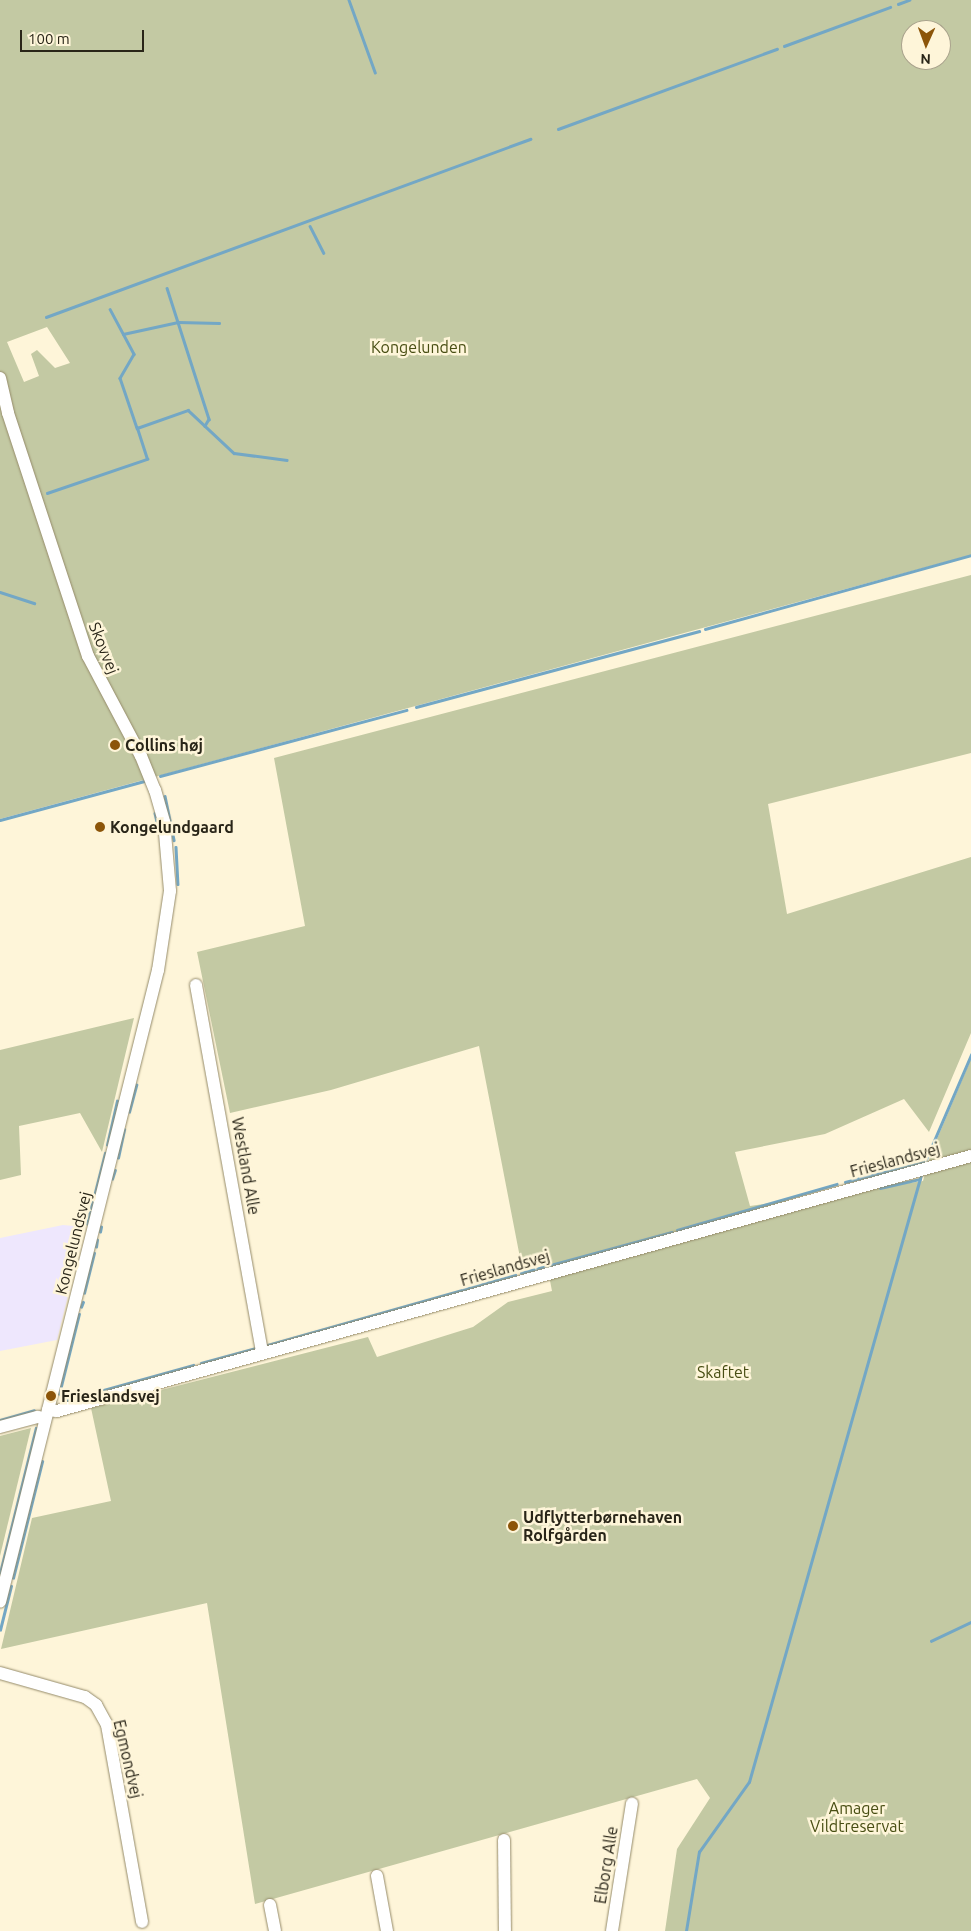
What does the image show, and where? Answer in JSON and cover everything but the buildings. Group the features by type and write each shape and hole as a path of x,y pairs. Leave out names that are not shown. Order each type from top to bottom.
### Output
{"street":[{"name":"Skovvej","path":"0,378 8,413"},
{"name":"Skovvej","path":"0,394 8,413 88,656 141,756 155,790 164,822 170,891"},
{"name":"Kongelundsvej","path":"0,1602 158,970 170,891"},
{"name":"Westland Alle","path":"196,985 262,1352"},
{"name":"Frieslandsvej","path":"0,1427 262,1352 971,1156"},
{"name":"Egmondvej","path":"0,1673 85,1697 96,1705 107,1725 142,1922"},
{"name":"Elborg Alle","path":"612,1931 632,1804"},
{"path":"504,1840 505,1931"},
{"path":"376,1876 387,1931"},
{"path":"270,1905 275,1931"}],"shaded area":[{"path":"63,1225 85,1227 57,1340 0,1351 0,1238"}],"green space":[{"name":"Kongelunden","path":"0,0 971,0 971,555 0,819","holes":["47,327 70,363 55,368 37,350 31,354 39,376 24,382 7,342"]},
{"path":"971,575 971,753 768,804 787,914 971,857 971,1033 929,1132 904,1099 825,1134 735,1152 750,1206 923,1181 931,1153 971,1059 971,1931 665,1931 677,1849 710,1798 697,1779 255,1904 207,1603 1,1649 32,1518 111,1501 91,1408 368,1337 377,1357 473,1327 508,1302 552,1291 546,1260 522,1268 479,1046 331,1090 230,1113 197,952 305,926 274,758"},
{"path":"134,1018 102,1152 80,1113 19,1126 21,1175 0,1180 0,1050"},
{"path":"31,1428 0,1556 0,1436"}],"waterway":[{"path":"349,0 375,72"},
{"path":"898,4 909,0"},
{"path":"784,46 890,7"},
{"path":"558,129 777,49"},
{"path":"46,317 530,139"},
{"path":"310,226 324,253"},
{"path":"167,288 209,419 205,426"},
{"path":"110,309 134,354 120,378 137,428"},
{"path":"123,334 178,322 219,323"},
{"path":"47,493 147,459 137,428 188,410 234,453 287,460"},
{"path":"705,629 971,555"},
{"path":"0,592 34,603"},
{"path":"416,707 699,631"},
{"path":"160,776 406,710"},
{"path":"0,820 145,781"},
{"path":"165,796 174,840"},
{"path":"155,813 159,830"},
{"path":"176,847 178,884"},
{"path":"924,1164 971,1055"},
{"path":"129,1112 136,1085"},
{"path":"107,1145 117,1101"},
{"path":"118,1158 124,1130"},
{"path":"87,1224 105,1153"},
{"path":"845,1182 925,1162"},
{"path":"112,1179 115,1170"},
{"path":"686,1931 699,1852 749,1782 921,1175"},
{"path":"880,1188 920,1179"},
{"path":"677,1230 836,1184"},
{"path":"100,1232 101,1227"},
{"path":"521,1273 672,1232"},
{"path":"96,1247 97,1240"},
{"path":"84,1293 94,1253"},
{"path":"264,1346 515,1275"},
{"path":"81,1307 83,1302"},
{"path":"59,1394 79,1314"},
{"path":"201,1363 256,1348"},
{"path":"64,1401 193,1365"},
{"path":"0,1420 34,1410"},
{"path":"0,1573 36,1428"},
{"path":"13,1578 42,1462"},
{"path":"0,1630 11,1586"},
{"path":"931,1641 971,1622"}],"place":[{"name":"Collins høj","path":"115,745"},
{"name":"Kongelundgaard","path":"100,827"},
{"name":"Frieslandsvej","path":"51,1396"},
{"name":"Udflytterbørnehaven Rolfgården","path":"513,1526"}],"park label":[{"name":"Skaftet","path":"723,1372"},
{"name":"Amager Vildtreservat","path":"857,1817"}]}
